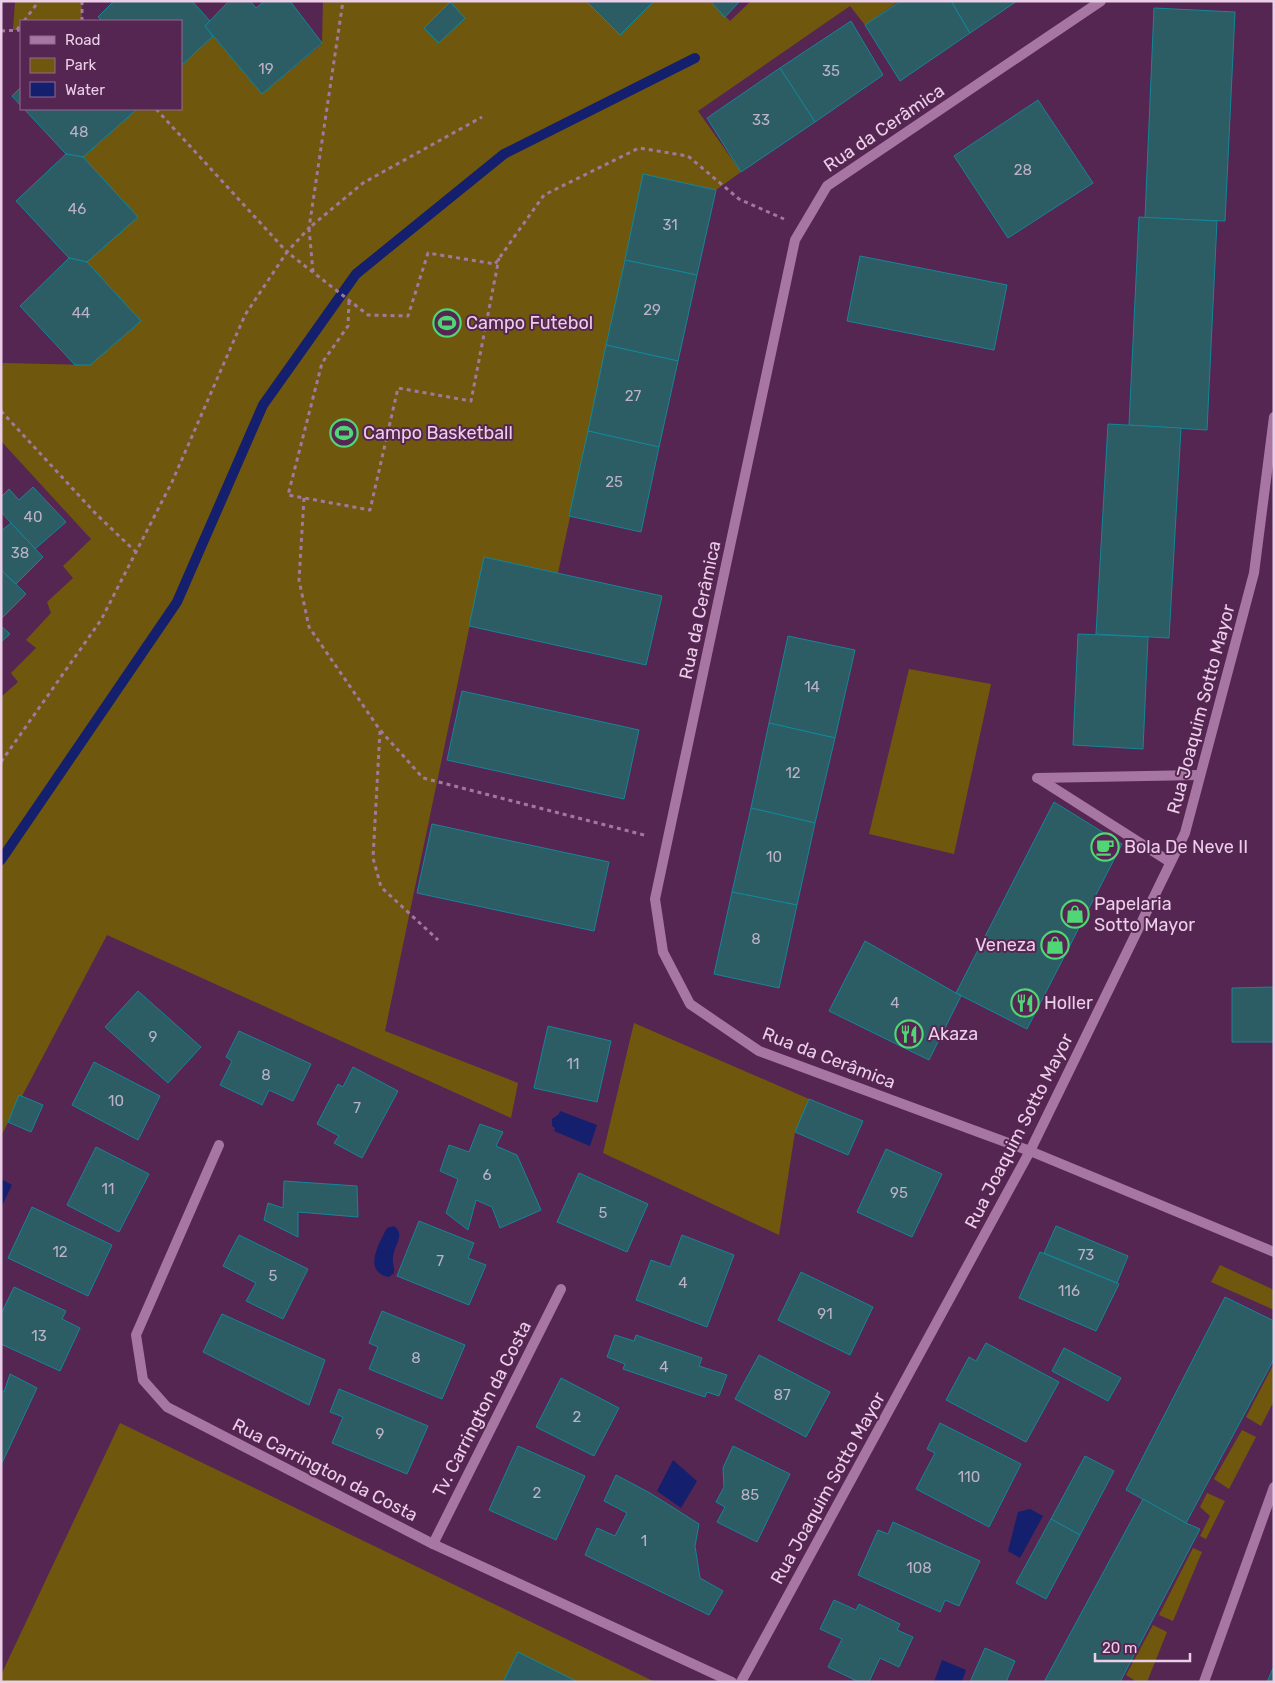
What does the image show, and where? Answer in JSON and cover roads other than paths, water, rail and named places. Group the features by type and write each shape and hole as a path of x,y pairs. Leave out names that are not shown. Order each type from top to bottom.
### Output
{"street":[{"name":"Rua da Cerâmica","path":"1101,1 827,186 794,240 655,899 663,952 690,1004 759,1051 1030,1151 1274,1252"},
{"name":"Rua Joaquim Sotto Mayor","path":"741,1682 1030,1151 1184,833 1254,573 1274,417"},
{"path":"1170,862 1037,778 1200,775"},
{"name":"Rua Carrington da Costa","path":"219,1145 136,1335 143,1380 167,1407 433,1544 732,1682"},
{"name":"Tv. Carrington da Costa","path":"433,1544 561,1289"},
{"path":"1204,1682 1274,1487"}],"water":[{"path":"560,1111 597,1125 590,1146 554,1131 552,1119"},
{"path":"1,1179 12,1185 1,1208"},
{"path":"394,1226 399,1233 399,1237 393,1257 394,1273 389,1277 381,1274 376,1269 374,1263 377,1249 387,1228"},
{"path":"673,1460 697,1481 681,1508 657,1491"},
{"path":"1030,1509 1043,1516 1020,1558 1008,1551 1018,1512"},
{"path":"942,1660 966,1670 962,1682 934,1682"}],"waterway":[{"path":"1,860 177,602 263,405 356,274 504,154 695,58"}],"place":[{"name":"Campo Futebol","path":"447,323"},
{"name":"Campo Basketball","path":"344,433"},
{"name":"Bola De Neve II","path":"1105,847"},
{"name":"Papelaria Sotto Mayor","path":"1075,914"},
{"name":"Veneza","path":"1055,945"},
{"name":"Holler","path":"1025,1003"},
{"name":"Akaza","path":"909,1034"}]}
